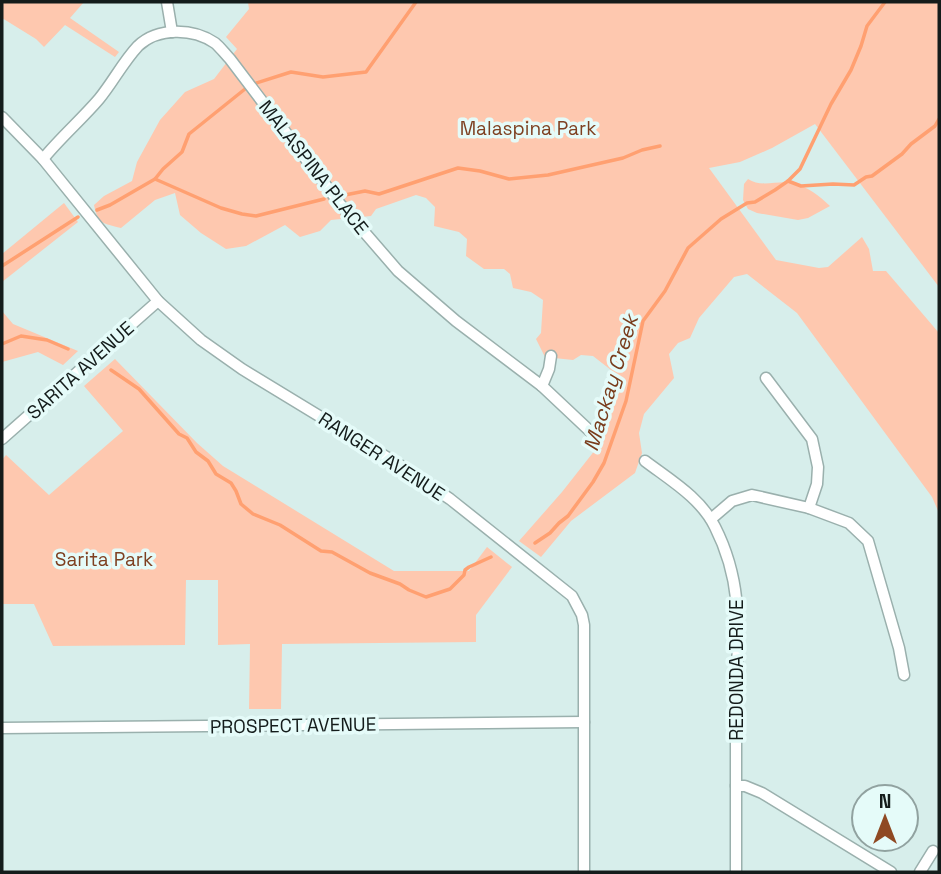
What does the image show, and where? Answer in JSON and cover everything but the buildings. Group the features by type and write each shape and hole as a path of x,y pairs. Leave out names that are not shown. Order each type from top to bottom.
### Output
{"street":[{"path":"43,159 96,102 138,47 149,39 172,32 167,2"},
{"name":"MALASPINA PLACE","path":"172,32 200,36 216,44 341,204 398,271 456,321 542,386 593,434"},
{"name":"RANGER AVENUE","path":"2,117 43,159 158,300 201,340 242,369 398,464 450,499 565,589 578,605 584,625 584,872"},
{"name":"SARITA AVENUE","path":"2,439 158,300"},
{"path":"542,386 551,356"},
{"path":"766,379 812,439 818,467 817,484 809,508"},
{"name":"REDONDA DRIVE","path":"645,461 688,493 711,519 736,584 736,872"},
{"path":"711,519 732,501 752,495 809,508 849,523 868,541 899,648 904,675"},
{"name":"PROSPECT AVENUE","path":"2,728 584,722"},
{"path":"736,786 745,786 762,793 891,872"},
{"path":"920,872 933,851"}],"green space":[{"path":"2,2 84,2 70,18 119,52 115,57 65,25 44,47 2,18"},
{"name":"Malaspina Park","path":"248,2 939,2 939,287 815,124 740,162 709,168 776,260 819,268 828,267 862,237 869,249 873,271 886,271 939,333 939,513 932,497 797,313 747,274 734,277 699,318 690,338 678,343 669,354 674,378 644,414 639,433 642,453 635,473 571,521 541,557 519,541 599,445 598,426 608,409 611,370 593,356 581,355 573,360 545,357 536,339 541,333 543,300 531,292 513,288 510,274 504,269 484,269 466,256 467,239 459,232 434,226 435,207 426,198 416,195 376,209 371,216 331,220 320,231 300,237 285,225 246,246 226,249 180,215 175,193 155,200 121,228 106,224 97,216 94,205 104,196 132,181 137,162 160,120 185,92 214,79 237,49 226,37 249,9"},
{"path":"748,179 758,183 787,182 798,185 813,192 830,206 808,218 798,220 757,213 748,209 743,200 744,184"},
{"path":"64,203 78,222 2,282 2,254"},
{"path":"2,311 13,324 78,351 63,365 38,352 2,362"},
{"name":"Sarita Park","path":"115,359 223,466 394,571 469,571 487,547 512,567 476,615 476,642 282,644 281,709 249,709 250,644 218,645 218,580 186,580 185,645 53,646 34,604 2,604 2,460 6,455 49,495 123,431 84,386"}],"waterway":[{"path":"97,210 155,179 182,152 189,134 250,85 291,72 323,77 366,72 416,2"},
{"name":"Mackay Creek","path":"535,543 568,516 604,463 626,401 643,321 665,291 688,248 721,219 775,190 800,169 831,104 851,70 867,26 885,2"},
{"path":"788,181 801,186 854,185 872,176 902,154 935,126 939,119"},
{"path":"345,195 365,191 379,194 458,168 509,179 548,175 623,158 660,146"},
{"path":"155,179 221,208 256,216 324,199"},
{"path":"2,266 78,217"},
{"name":"Mackay Creek","path":"2,344 21,336 47,340 68,349"},
{"name":"Mackay Creek","path":"111,370 139,389 179,434 187,438 196,452 208,461 216,474 231,483 241,504 253,514 280,525 321,551 332,552 370,573 426,597 450,589 464,575 465,570 491,557"}]}
